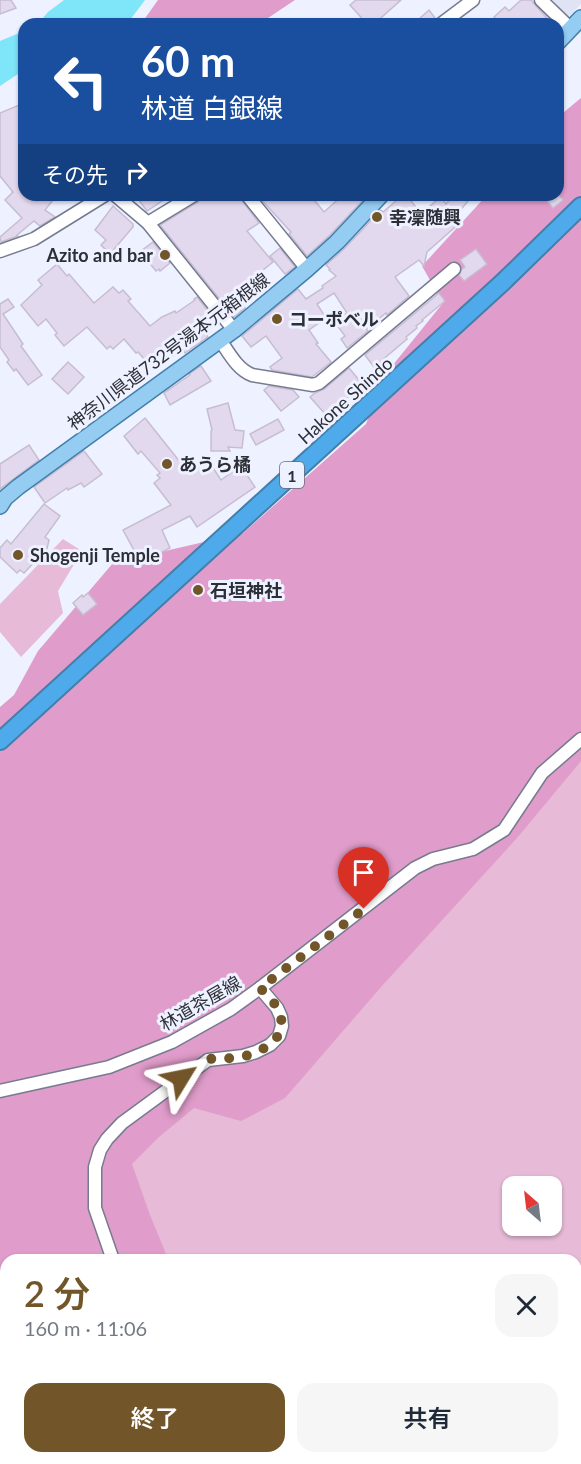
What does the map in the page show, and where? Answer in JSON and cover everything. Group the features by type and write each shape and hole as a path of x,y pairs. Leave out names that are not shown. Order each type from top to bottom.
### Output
{"highway":[{"name":"Hakone Shindo","path":"0,741 502,282 581,206"}],"main road":[{"path":"564,36 576,23"},
{"name":"神奈川県道732号湯本元箱根線","path":"0,506 5,498 18,487 234,330 337,242 375,201"}],"street":[{"path":"449,18 473,0"},
{"path":"541,0 576,23"},
{"path":"0,251 34,238 95,201"},
{"path":"122,201 148,223 234,330"},
{"path":"148,223 184,201"},
{"path":"252,201 307,269"},
{"path":"220,340 245,372 314,385 454,269"},
{"name":"林道茶屋線","path":"0,1091 109,1067 172,1042 231,1009 415,868 433,859 473,849 504,830 542,773 581,739"},
{"path":"111,1254 95,1208 95,1167 100,1150 122,1122 208,1060 235,1058 250,1054 270,1045 279,1036 282,1026 278,1008 260,988"}],"shaded area":[{"path":"158,0 295,0 268,18 145,18"},
{"path":"549,0 581,0 581,4 567,18"},
{"path":"581,98 581,761 517,838 381,987 285,1098 241,1121 194,1108 159,1137 132,1164 166,1254 0,1254 0,707 14,695 38,651 113,563 243,533 366,424 384,376 443,303 422,266 482,201 564,201 564,112"},
{"path":"63,539 82,551 58,591 63,613 21,657 0,632 0,604"},
{"path":"581,742 581,1254 142,1254 117,1146"}],"water":[{"path":"64,0 145,0 132,18 43,18"},
{"path":"18,34 18,74 0,86 0,41"}],"building":[{"path":"0,0 11,0 16,8 0,14"},
{"path":"356,0 401,0 381,18 362,18 350,5"},
{"path":"521,0 531,0 547,18 494,17 505,7 509,11"},
{"path":"429,10 435,18 420,18"},
{"path":"18,106 18,201 52,201 45,210 55,217 40,226 34,221 18,236 1,242 0,237 22,218 5,200 13,192 0,176 0,113"},
{"path":"140,201 162,201 147,211"},
{"path":"242,201 259,223 247,231 273,262 257,275 266,288 243,305 245,308 234,317 160,225 198,202"},
{"path":"263,201 315,201 324,212 336,201 362,201 307,256 289,234 291,232"},
{"path":"396,201 411,201 421,213 436,201 444,201 446,204 449,201 468,201 456,215 462,221 427,252 424,266 419,260 395,277 409,296 387,315 386,313 366,329 368,331 347,348 341,339 345,336 334,321 347,313 334,293 317,304 326,318 309,330 318,343 316,344 331,362 312,377 272,370 270,367 282,358 266,336 251,347 242,336 298,289 306,299 323,288 322,286 336,276 326,265 381,210 383,212"},
{"path":"547,201 562,201 553,208"},
{"path":"113,206 133,224 133,227 110,254 101,245 106,240 95,230"},
{"path":"153,242 170,263 160,271 159,269 156,271 141,251"},
{"path":"280,248 295,267 285,274 270,256"},
{"path":"476,249 487,264 464,281 459,275 465,267 460,260"},
{"path":"57,264 67,276 69,274 94,303 113,287 119,293 123,290 131,299 128,301 150,326 162,317 175,311 176,313 197,297 217,322 204,331 208,337 185,353 182,348 173,356 170,352 152,368 124,339 113,349 110,346 107,349 87,327 64,346 46,319 38,326 21,305 42,285 38,280"},
{"path":"439,293 445,301 416,326 417,328 406,337 407,339 374,367 365,355"},
{"path":"8,299 14,307 3,314 23,344 21,346 42,375 28,385 16,369 14,371 7,362 9,360 0,347 0,304"},
{"path":"68,362 84,377 68,394 52,379"},
{"path":"201,366 211,381 170,405 164,393"},
{"path":"349,368 363,385 326,415 310,397 324,389"},
{"path":"269,386 293,390 299,397 281,411 264,390"},
{"path":"228,403 235,430 244,431 242,448 228,447 230,451 211,451 212,430 207,409"},
{"path":"145,418 188,472 208,460 221,480 241,466 255,487 197,527 190,516 162,530 170,548 141,563 123,530 171,505 154,483 160,478 157,475 160,473 141,451 138,454 124,436"},
{"path":"278,419 284,430 256,445 250,434"},
{"path":"29,445 39,460 0,489 0,464"},
{"path":"84,451 102,474 84,487 81,483 68,490 67,488 45,503 34,487"},
{"path":"44,504 60,516 45,537 49,540 47,549 24,573 20,570 17,573 0,557 0,548 7,540 11,544"},
{"path":"88,593 97,604 83,615 73,603"}],"place":[{"name":"幸凜随興","path":"377,217"},
{"name":"Azito and bar","path":"165,255"},
{"name":"コーポベル","path":"277,319"},
{"name":"あうら橘","path":"167,464"},
{"name":"Shogenji Temple","path":"18,555"},
{"name":"石垣神社","path":"198,590"}],"route":[{"path":"181,1078 208,1060 235,1058 270,1045 279,1036 282,1026 281,1017 278,1008 260,988 364,909"}]}
